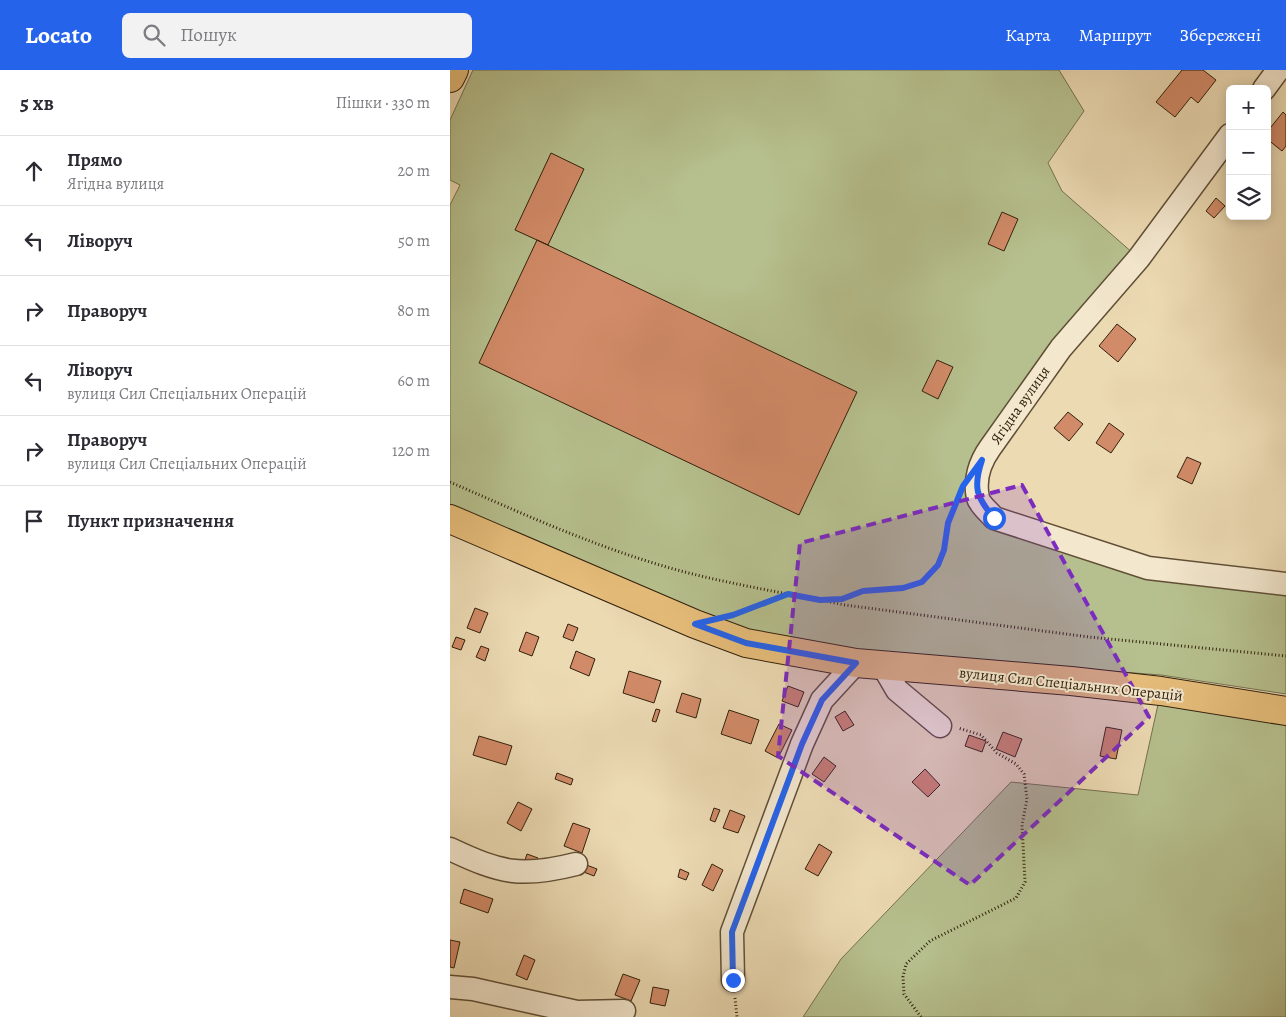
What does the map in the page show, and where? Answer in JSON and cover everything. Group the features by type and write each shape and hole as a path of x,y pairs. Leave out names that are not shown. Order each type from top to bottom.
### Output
{"main road":[{"path":"450,78 454,70"},
{"name":"вулиця Сил Спеціальних Операцій","path":"450,519 695,624 746,643 856,663 1134,688 1286,711"}],"street":[{"path":"1267,85 1278,70"},
{"name":"Ягідна вулиця","path":"1226,140 1139,258 1061,348 986,454 978,474 978,500 994,518 1148,568 1286,584"},
{"path":"733,980 732,932 802,744 822,700 856,663"},
{"path":"883,666 897,690 940,726"},
{"path":"450,849 485,865 508,871 529,873 576,864"},
{"path":"450,987 473,989 577,1012 624,1012"}],"path":[{"path":"450,482 568,532 647,561 719,580 845,605 1089,637 1286,656"},
{"path":"820,600 842,599 863,591 903,588 922,582 938,565 944,550 948,523 959,496"},
{"path":"733,615 788,594"},
{"path":"921,1017 904,994 903,977 906,964 930,941 1016,898 1025,882 1022,825 1026,799 1021,768 996,753 981,735 973,731 940,726"}],"highlighted area":[{"path":"1022,485 1149,717 970,885 778,756 800,543"}],"green space":[{"path":"473,70 1059,70 1084,111 1048,163 1062,191 1134,254 977,457 990,522 1286,589 1286,694 1161,675 854,652 749,632 701,616 450,505 450,205 460,185 450,180 450,120"},
{"path":"1161,691 1286,711 1286,1017 803,1017 841,959 1011,782 1138,795"}],"building":[{"path":"1182,70 1203,70 1216,80 1198,103 1191,97 1175,117 1156,102"},
{"path":"1283,112 1286,115 1286,146 1282,151 1271,142 1271,127"},
{"path":"551,153 584,169 548,245 515,230"},
{"path":"1216,198 1225,206 1214,218 1206,211"},
{"path":"1002,212 1018,219 1004,251 988,244"},
{"path":"537,240 857,392 799,515 479,363"},
{"path":"1117,324 1136,339 1118,362 1099,346"},
{"path":"937,360 953,367 938,399 922,391"},
{"path":"1068,412 1083,424 1069,441 1054,428"},
{"path":"1109,423 1124,434 1111,453 1096,443"},
{"path":"1187,457 1201,463 1192,484 1177,477"},
{"path":"475,608 488,613 480,633 467,628"},
{"path":"568,624 578,628 573,641 563,637"},
{"path":"526,632 539,637 532,656 519,651"},
{"path":"456,637 465,640 461,650 452,647"},
{"path":"481,646 489,649 485,661 476,657"},
{"path":"576,651 595,659 589,676 570,668"},
{"path":"629,671 661,681 654,703 623,693"},
{"path":"788,686 804,692 798,707 782,701"},
{"path":"682,693 701,699 696,718 676,712"},
{"path":"656,709 660,710 656,722 652,721"},
{"path":"729,710 759,720 751,744 721,734"},
{"path":"845,711 854,725 843,731 835,717"},
{"path":"779,724 792,730 778,758 765,751"},
{"path":"1106,727 1122,730 1116,759 1100,756"},
{"path":"1003,732 1022,739 1015,757 996,749"},
{"path":"969,735 986,741 982,752 965,746"},
{"path":"479,736 512,746 506,765 473,755"},
{"path":"824,757 836,766 824,782 812,774"},
{"path":"925,769 940,785 928,797 912,782"},
{"path":"557,773 573,779 571,785 555,779"},
{"path":"518,802 532,809 521,831 507,823"},
{"path":"714,808 720,810 715,822 710,820"},
{"path":"730,810 745,816 738,833 723,828"},
{"path":"573,823 590,829 582,853 564,846"},
{"path":"819,844 832,852 818,876 805,869"},
{"path":"527,854 538,858 536,865 525,860"},
{"path":"584,864 597,869 594,876 581,871"},
{"path":"712,864 723,870 713,891 702,885"},
{"path":"680,869 689,873 686,880 678,877"},
{"path":"464,889 493,899 488,913 460,903"},
{"path":"450,940 460,942 454,968 450,967"},
{"path":"524,955 535,960 527,980 516,975"},
{"path":"623,974 640,980 631,1001 615,995"},
{"path":"653,987 669,990 665,1006 650,1003"}],"route":[{"path":"733,980 732,932 802,744 822,700 856,663 746,643 695,624 733,615 788,594 820,600 842,599 863,591 903,588 922,582 938,565 944,550 948,523 963,486 982,460 978,474 978,500 994,518"}]}
